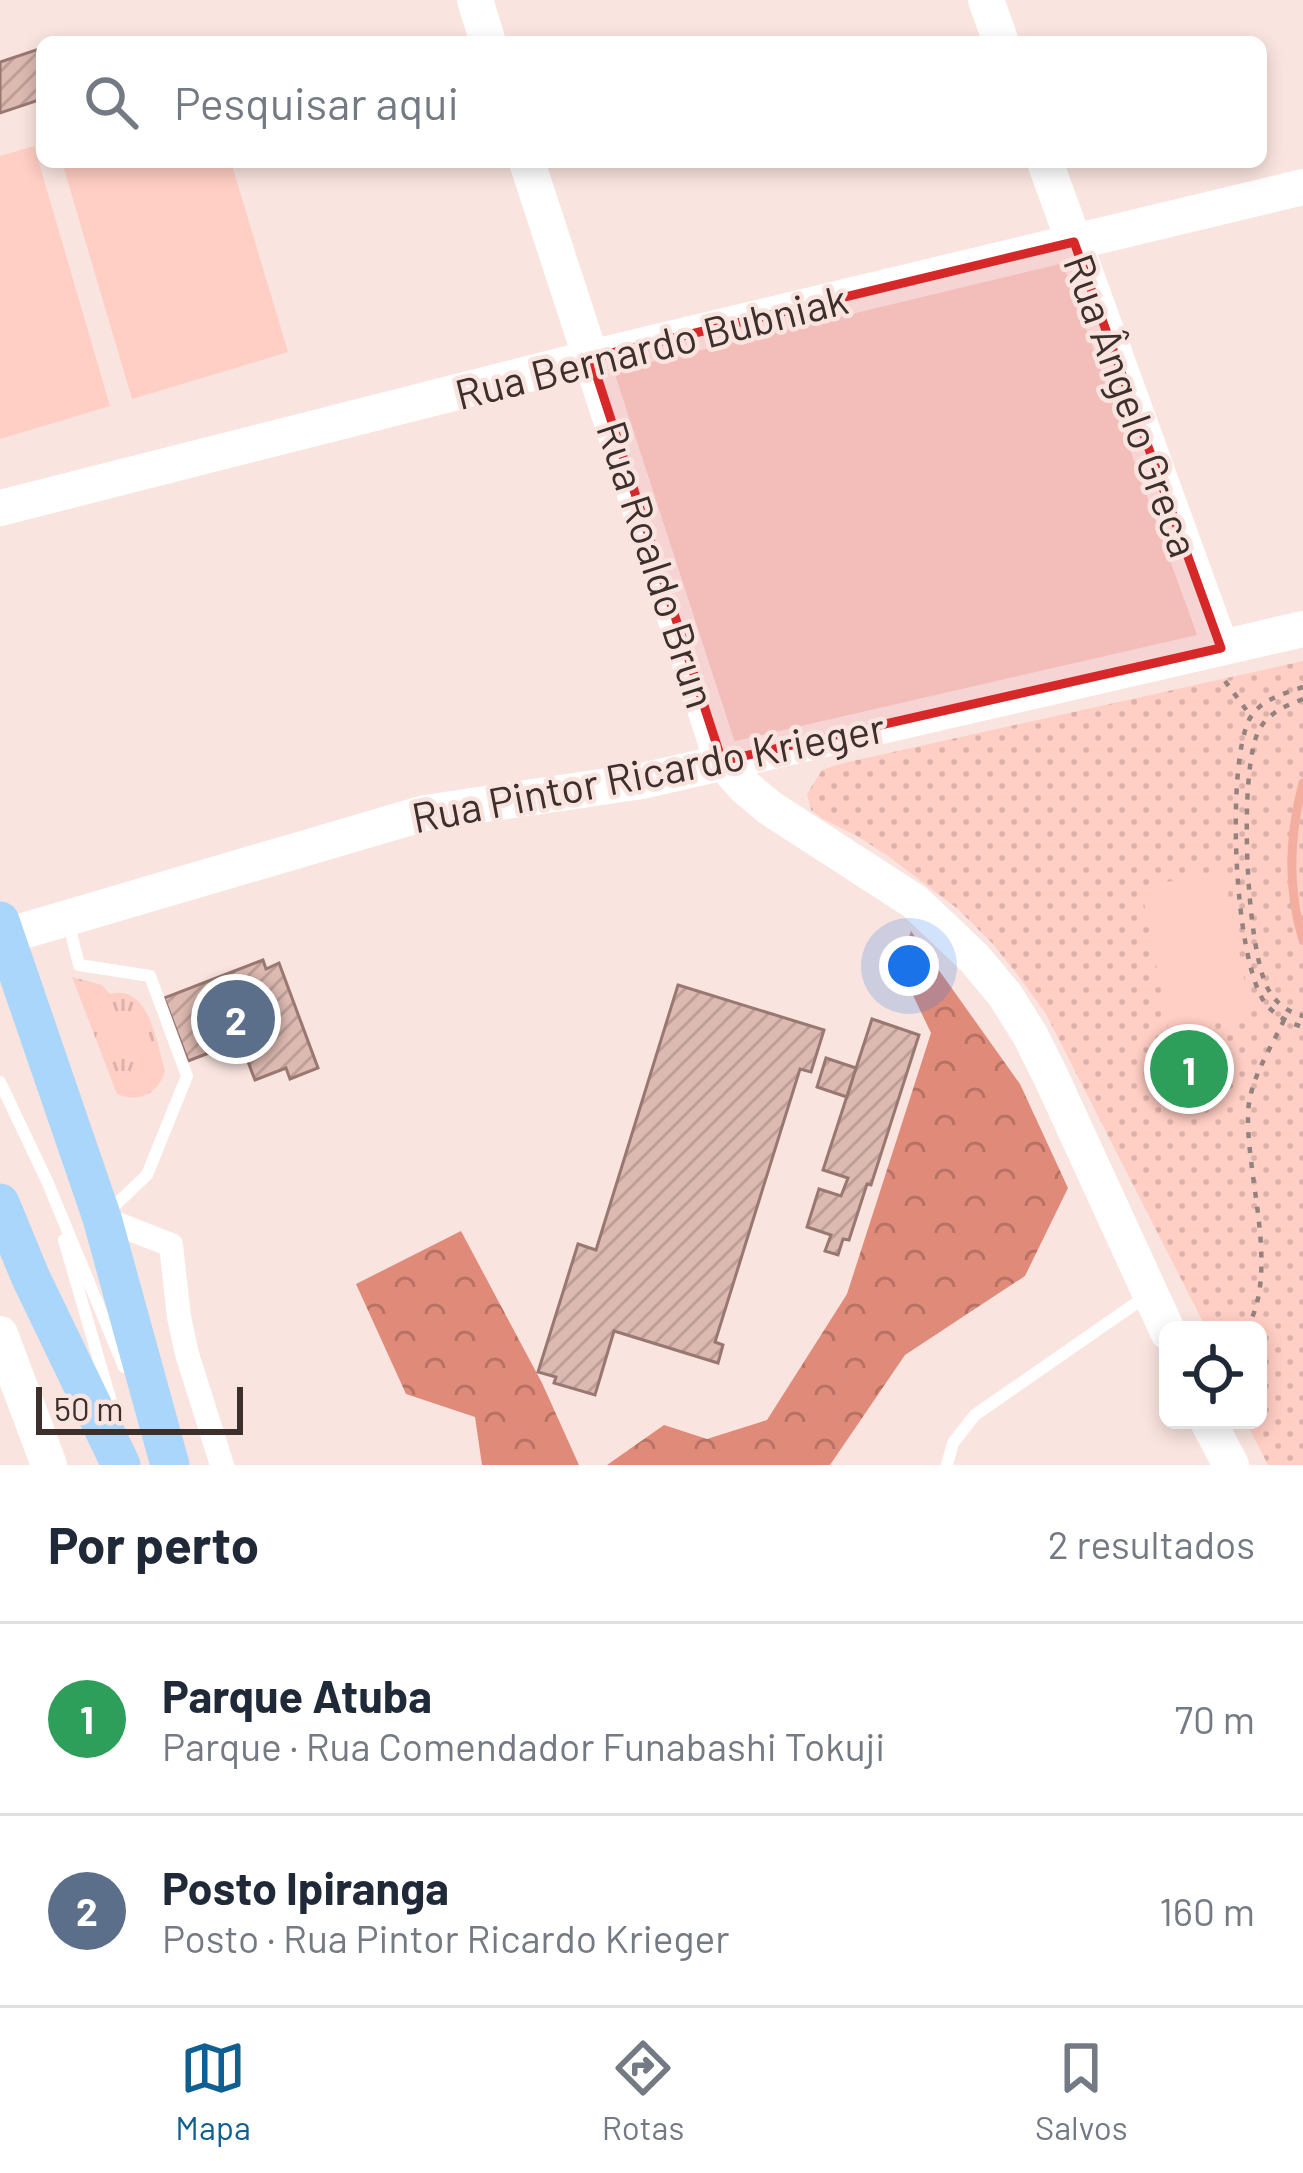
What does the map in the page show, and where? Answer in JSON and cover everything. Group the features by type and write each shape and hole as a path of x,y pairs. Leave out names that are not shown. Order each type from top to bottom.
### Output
{"main road":[{"path":"475,0 486,36"},
{"path":"986,0 999,36"},
{"name":"Rua Roaldo Brun","path":"529,168 722,760"},
{"name":"Rua Ângelo Greca","path":"1047,168 1212,650"},
{"name":"Rua Bernardo Bubniak","path":"0,508 591,358 1303,188"},
{"name":"Rua Pintor Ricardo Krieger","path":"2,931 425,813 642,781 1303,629"},
{"path":"722,760 770,808 915,902 974,958 1004,995 1052,1078 1163,1321"},
{"path":"2,931 102,1218 167,1465"},
{"path":"0,1203 30,1276 125,1465"},
{"path":"0,1334 49,1465"},
{"path":"1212,1429 1231,1465"}],"street":[{"path":"102,1218 171,1245 187,1354 222,1465"}],"lane":[{"path":"67,916 79,965 150,976 187,1076 147,1175 102,1218"},
{"path":"0,1082 129,1378"},
{"path":"47,1181 125,1465"},
{"path":"947,1465 953,1443 975,1415 1151,1294"},
{"path":"138,1400 167,1465"}],"path":[{"path":"1212,650 1251,716"},
{"path":"1303,687 1260,705 1251,716 1239,764 1238,891 1241,928 1266,1006 1303,1027"},
{"path":"1303,699 1270,715 1254,741 1247,844 1250,908 1265,982 1280,1005 1303,1016"},
{"path":"1252,1321 1262,1286 1248,1114 1255,1082 1284,1020"}],"highlighted area":[{"path":"1074,242 1221,648 722,761 591,358"}],"green space":[{"path":"34,146 36,168 40,168 110,406 0,439 0,156"},
{"path":"64,168 233,168 288,352 132,399"},
{"path":"1303,661 1303,1465 1268,1465 1250,1429 1267,1429 1267,1321 1202,1321 1046,1014 1017,974 958,909 888,856 811,810 807,794 822,770"},
{"path":"1224,871 1251,1016 1169,1032 1141,887"},
{"path":"911,931 1020,1084 1068,1188 1025,1276 905,1355 830,1465 607,1465 664,1425 707,1439 767,1420 847,1294 931,1033 899,966"},
{"path":"72,977 102,985 110,994 123,993 142,1006 165,1071 153,1091 140,1097 117,1094"},
{"path":"461,1231 542,1383 579,1465 482,1465 475,1417 406,1394 356,1284"}],"building":[{"path":"36,50 36,101 0,113 0,62"},
{"path":"263,960 266,969 279,963 318,1068 290,1079 286,1068 255,1080 240,1041 188,1061 164,998"},
{"path":"678,985 824,1030 811,1072 800,1069 715,1342 723,1345 718,1363 614,1331 595,1395 554,1383 556,1377 538,1372 578,1244 596,1250"},
{"path":"872,1019 919,1035 871,1185 867,1184 849,1240 843,1239 838,1255 825,1251 831,1235 807,1227 819,1189 841,1196 848,1178 823,1170"},
{"path":"826,1058 856,1068 847,1097 817,1087"}],"waterway":[{"path":"1303,783 1292,862 1303,940"}],"place":[{"name":"Posto Ipiranga","path":"236,1019"},
{"name":"Parque Atuba","path":"1189,1069"}]}
